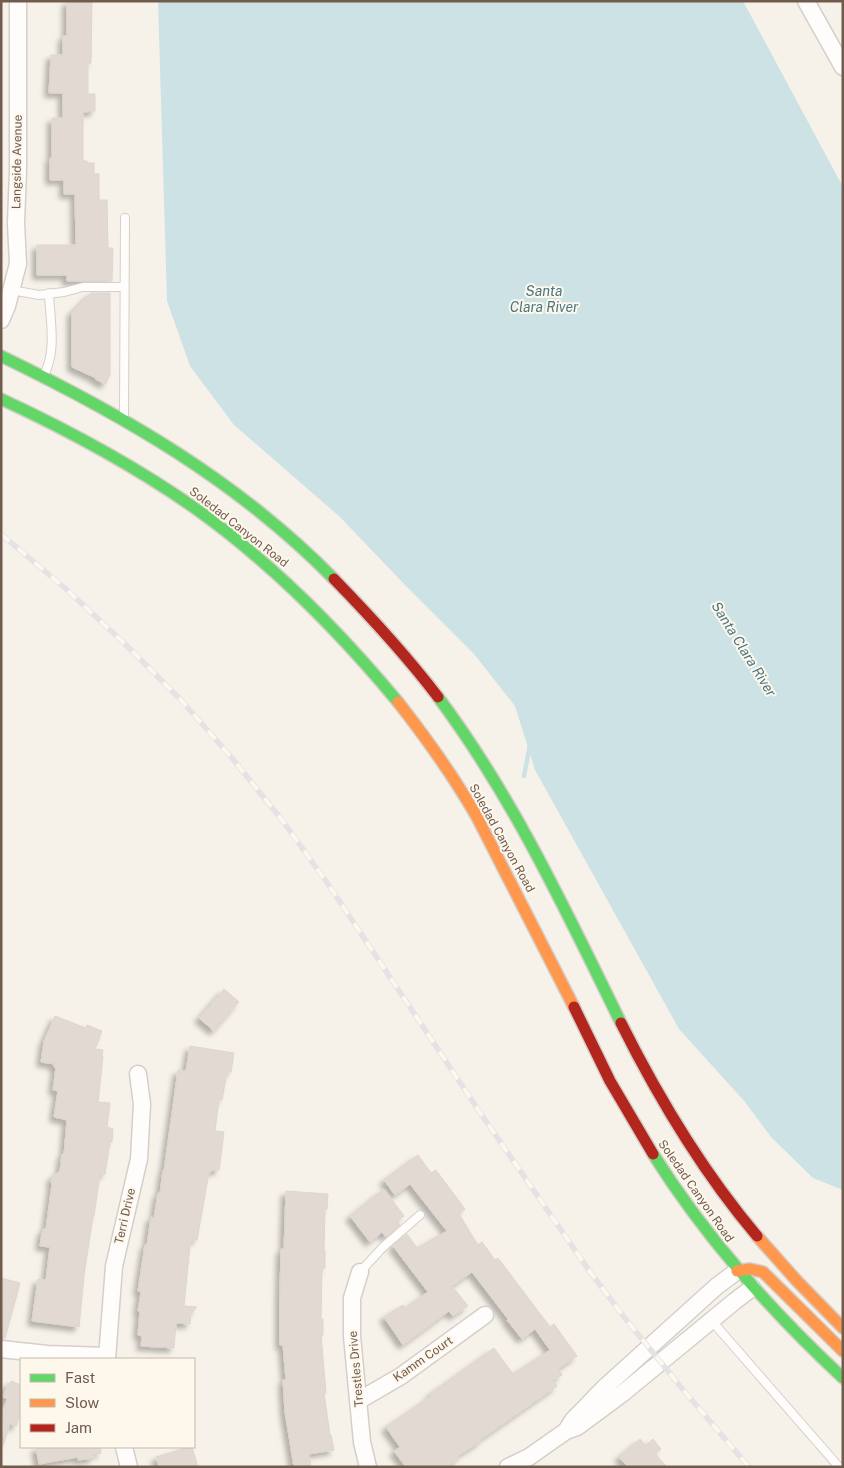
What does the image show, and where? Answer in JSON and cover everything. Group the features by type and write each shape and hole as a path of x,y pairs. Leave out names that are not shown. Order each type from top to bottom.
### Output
{"main road":[{"name":"Soledad Canyon Road","path":"1,356 106,409 171,448 233,492 292,540 347,592 399,648 446,708 489,770 527,836 646,1072 675,1123 707,1172 742,1219 780,1264 820,1307 843,1328"},
{"name":"Soledad Canyon Road","path":"1,398 114,456 196,509 235,539 309,603 344,638 376,675 407,713 463,794 488,836 612,1084 639,1134 670,1181 691,1212 737,1271 786,1325 843,1378"},
{"path":"737,1271 746,1268 763,1272 843,1350"}],"street":[{"name":"Langside Avenue","path":"1,320 7,306 18,264 16,223 18,171 18,1"},
{"path":"806,1 843,67"},
{"name":"Terri Drive","path":"107,1358 114,1266 139,1159 142,1104 138,1074"},
{"path":"508,1467 529,1457 566,1430 573,1420 604,1388 717,1286 737,1271"},
{"name":"Trestles Drive","path":"360,1272 352,1298 352,1336 362,1442 368,1467"},
{"path":"566,1430 577,1427 604,1407 752,1288"},
{"name":"Kamm Court","path":"358,1401 401,1376 485,1316"},
{"path":"1,1349 107,1358"},
{"path":"124,1448 129,1467"}],"lane":[{"path":"124,420 125,218"},
{"path":"11,290 39,295 83,287 124,287"},
{"path":"43,377 52,354 49,294"},
{"path":"360,1272 383,1248 420,1215"},
{"path":"711,1320 839,1467"}],"water":[{"name":"Santa Clara River","path":"158,1 743,1 843,187 843,1190 813,1178 771,1137 745,1102 679,1029 535,770 515,706 474,654 340,517 234,425 190,366 167,301"}],"building":[{"path":"67,1 92,1 91,63 88,63 88,94 95,94 95,111 83,112 83,161 94,163 94,174 99,174 99,200 107,200 108,248 113,248 112,281 67,281 67,275 37,275 37,245 76,245 75,194 64,194 64,180 50,180 52,118 63,118 63,93 49,93 51,55 63,55 63,36 67,36"},
{"path":"91,293 110,293 110,375 105,384 72,367 72,312"},
{"path":"224,989 239,1002 214,1031 199,1018"},
{"path":"55,1016 86,1028 87,1025 102,1031 95,1049 103,1050 98,1102 110,1103 107,1127 113,1129 105,1174 100,1174 84,1275 79,1327 32,1321 38,1279 46,1280 50,1247 40,1246 43,1229 46,1229 52,1177 60,1171 62,1154 64,1155 67,1120 54,1117 58,1091 53,1090 56,1067 54,1067 54,1064 41,1062 44,1041"},
{"path":"190,1046 234,1053 231,1072 227,1072 222,1100 219,1099 215,1131 224,1132 219,1170 211,1170 209,1172 197,1240 192,1239 190,1245 184,1306 197,1307 191,1314 190,1324 176,1323 174,1348 141,1346 142,1336 138,1335 140,1311 138,1311 141,1292 138,1291 145,1245 147,1245 151,1217 154,1218 158,1193 160,1194 178,1070 186,1071"},
{"path":"418,1155 431,1173 436,1170 465,1209 459,1214 478,1245 482,1242 495,1260 498,1258 550,1327 554,1324 577,1356 558,1369 562,1375 553,1380 557,1386 458,1456 459,1458 447,1467 406,1467 394,1451 400,1447 386,1427 431,1396 430,1394 494,1348 513,1374 550,1350 535,1329 522,1339 472,1272 452,1286 468,1306 453,1316 449,1311 403,1345 384,1317 403,1305 405,1308 428,1292 393,1246 407,1234 417,1248 447,1231 410,1184 395,1195 384,1180"},
{"path":"384,1189 404,1216 397,1221 400,1225 386,1237 382,1232 370,1242 350,1216"},
{"path":"286,1191 328,1194 327,1209 325,1209 325,1268 322,1268 321,1319 323,1319 323,1335 321,1335 326,1393 324,1393 334,1450 309,1454 311,1467 294,1467 285,1412 283,1380 286,1380 283,1345 280,1345 280,1293 281,1249 284,1249"},
{"path":"1,1278 20,1283 5,1338 1,1337"},
{"path":"11,1381 20,1385 20,1414 16,1426 10,1424 3,1445 1,1445 1,1415 7,1399 3,1397 8,1383 10,1384"},
{"path":"640,1439 646,1446 653,1439 661,1449 655,1454 667,1467 628,1467 619,1457"},
{"path":"36,1448 100,1448 101,1453 93,1454 94,1458 78,1460 78,1457 39,1464"},
{"path":"186,1448 192,1448 198,1467 159,1467 156,1457"}],"waterway":[{"path":"524,776 530,745"}],"railway":[{"path":"1,534 66,589 180,699 232,758 282,820 328,884 479,1111 588,1269 624,1317 749,1467"}],"traffic: fast":[{"path":"1,356 135,427 219,481 259,511 334,579"},
{"path":"1,399 78,437 152,479 227,532 304,600 353,650 398,702"},
{"path":"438,697 490,774 537,855 621,1023"},
{"path":"653,1154 673,1185 717,1244 790,1327 843,1378"}],"traffic: slow":[{"path":"398,702 440,758 477,817 574,1007"},
{"path":"757,1236 797,1281 843,1328"},
{"path":"737,1271 750,1269 763,1272 843,1351"}],"traffic: jam":[{"path":"334,579 388,636 438,697"},
{"path":"574,1007 610,1081 653,1154"},
{"path":"621,1023 666,1107 683,1134 718,1186 757,1236"}]}
